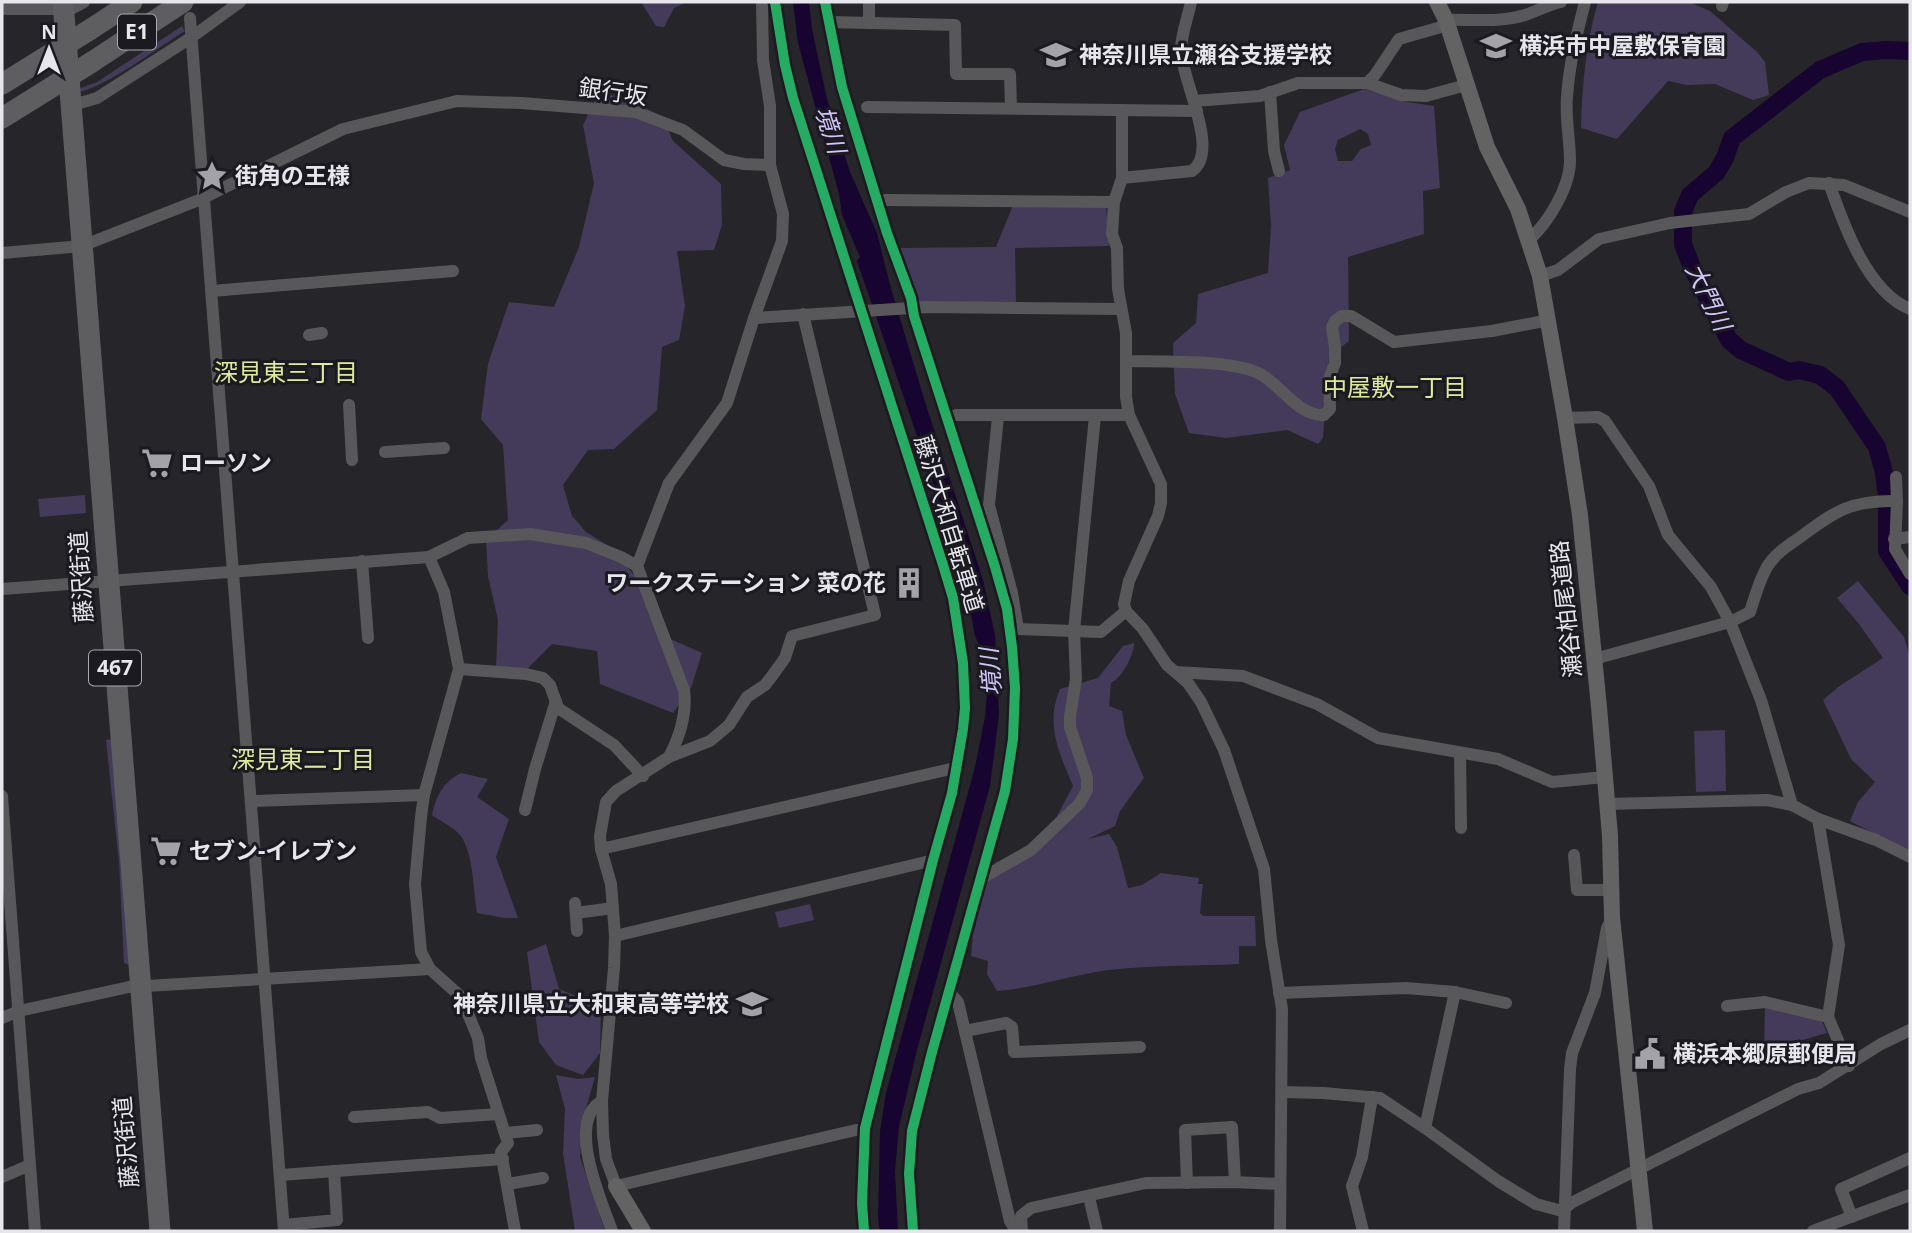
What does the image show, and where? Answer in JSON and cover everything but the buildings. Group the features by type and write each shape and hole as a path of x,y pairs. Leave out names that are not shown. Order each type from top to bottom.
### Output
{"highway":[{"name":"E1","path":"2,84 132,2"},
{"name":"藤沢街道","path":"64,5 160,1231"},
{"name":"E1","path":"2,118 92,62 187,10"}],"main road":[{"name":"瀬谷柏尾道路","path":"1442,11 1488,147 1518,209 1529,240 1549,320 1580,515 1605,777 1612,917 1644,1231"},
{"path":"616,1185 643,1231"}],"street":[{"path":"2,9 64,5 72,8 84,2"},
{"path":"73,104 97,99 240,2"},
{"path":"637,566 669,483 727,403 782,241 784,225 770,165 770,106 763,60 762,2"},
{"path":"825,2 842,87 911,298 909,307 1007,610 1015,688 1013,740 1004,791 912,1131 909,1186 913,1231"},
{"path":"869,2 869,23"},
{"path":"1122,178 1192,171 1198,167 1204,151 1181,50 1191,2"},
{"path":"1524,16 1525,2"},
{"path":"1367,83 1376,75 1399,39 1442,11 1504,19 1524,16 1561,2"},
{"path":"1529,240 1545,224 1567,180 1570,163 1567,93 1585,2"},
{"path":"187,10 192,37 253,800 284,1228 338,1220 334,1171"},
{"path":"828,22 956,25 956,74 1010,74 1011,108"},
{"path":"867,107 1122,110 1195,106 1260,96 1298,83 1367,83 1401,95 1426,96 1466,85"},
{"path":"1270,92 1274,151 1279,171"},
{"name":"銀行坂","path":"2,253 82,246 204,197 343,129 457,101 635,112 683,130 724,160 770,165"},
{"path":"1122,110 1122,178 1114,202 1112,234 1126,333 1125,397 1129,415 1162,491 1158,516 1129,581 1124,604 1125,611 1143,629 1167,665 1188,683 1201,702 1224,750 1262,861 1283,1032 1280,1231"},
{"path":"858,138 864,136 885,200 903,262 899,267"},
{"path":"1540,276 1558,270 1599,239 1682,221 1749,214 1786,192 1809,183 1844,185 1910,212"},
{"path":"1829,183 1842,221 1870,272 1889,295 1910,309"},
{"path":"885,200 1114,202"},
{"path":"212,291 453,271"},
{"path":"754,318 909,307 1121,309"},
{"path":"803,314 875,614 792,636 785,658 765,685 747,697 729,726 710,741 669,757 616,791 606,802 600,836 611,884 615,936 602,1101 604,1147 616,1185 856,1130"},
{"path":"1127,361 1245,369 1261,374 1308,412 1324,415 1331,409 1329,379 1335,363 1332,327 1342,316 1351,316 1394,342 1492,331 1549,320"},
{"path":"309,335 323,333"},
{"path":"349,405 352,460"},
{"path":"956,415 1129,415"},
{"path":"980,879 1031,850 1080,803 1087,790 1087,778 1070,727 1076,679 1073,631 1095,415"},
{"path":"998,416 989,505 1012,593 1018,629 1101,632 1125,611"},
{"path":"1565,418 1598,417 1605,421 1649,486 1668,535 1711,587 1730,622 1761,699 1792,805"},
{"path":"385,452 444,448"},
{"path":"1896,477 1891,501 1894,540 1897,555 1910,574"},
{"path":"1594,659 1730,622 1750,612 1768,565 1780,551 1835,512 1864,503 1891,501"},
{"path":"2,589 429,557 468,538 530,534 586,543 637,566 684,690 686,705 676,745 669,757"},
{"path":"1894,540 1910,537"},
{"path":"429,557 444,592 459,657 459,670 424,795 415,884 421,952 430,969 459,995 478,1038 481,1058 508,1143 501,1152 515,1231"},
{"path":"362,561 368,638"},
{"path":"459,670 526,674 543,678 550,685 558,708 614,745 643,776"},
{"path":"1176,672 1243,676 1317,704 1378,738 1498,759 1552,782 1605,777"},
{"path":"525,810 556,701"},
{"path":"1460,753 1461,828"},
{"path":"601,849 955,768"},
{"path":"253,800 424,795"},
{"path":"2,796 5,873 36,1231"},
{"path":"1607,804 1767,800 1792,805 1818,819 1876,840 1910,857"},
{"path":"1818,819 1839,945 1828,1017 1849,1066"},
{"path":"615,936 930,861"},
{"path":"1589,866 1575,861 1577,890 1611,890"},
{"path":"577,931 575,908 613,908"},
{"path":"1564,1231 1572,1053 1595,993 1607,928 1612,917"},
{"path":"2,1018 140,986 430,969"},
{"path":"1279,993 1406,988 1455,992 1506,1003"},
{"path":"949,992 957,1002 1010,1221 1016,1231"},
{"path":"1425,1128 1455,992"},
{"path":"1727,1006 1765,1002 1828,1017"},
{"path":"965,1031 1006,1023 1012,1027 1014,1052 1140,1047"},
{"path":"1282,1092 1380,1098 1478,1168 1536,1204 1562,1211 1571,1203 1638,1167 1798,1089 1819,1083 1881,1044 1910,1030"},
{"path":"1363,1231 1352,1186 1364,1144 1372,1097"},
{"path":"602,1101 591,1111 586,1140 588,1160 612,1231"},
{"path":"354,1117 428,1112 440,1118 498,1114"},
{"path":"1187,1183 1185,1130 1232,1127 1235,1182"},
{"path":"506,1133 537,1130"},
{"path":"1852,1217 1841,1189 1910,1158"},
{"path":"280,1175 503,1159"},
{"path":"2,1177 30,1165"},
{"path":"508,1184 543,1178"},
{"path":"1022,1231 1021,1216 1031,1208 1146,1184 1280,1184"},
{"path":"1813,1231 1910,1195"},
{"path":"1089,1197 1097,1231"}],"shaded area":[{"path":"641,2 687,2 674,8 664,27 656,26"},
{"path":"1598,2 1689,2 1710,11 1765,62 1769,95 1753,100 1715,84 1687,85 1668,81 1617,139 1581,128 1585,64"},
{"path":"182,26 185,31 118,75 90,89 79,92 75,90 97,82"},
{"path":"1364,89 1407,102 1434,106 1440,188 1423,191 1424,234 1348,257 1349,341 1329,357 1323,438 1318,444 1287,430 1226,438 1189,433 1175,394 1173,343 1196,323 1198,294 1268,273 1271,226 1268,178 1290,170 1284,145 1300,112","holes":["1360,129 1368,134 1371,145 1361,149 1352,161 1338,161 1335,149 1338,140"]},
{"path":"618,95 662,116 673,141 721,184 722,225 714,250 677,251 685,306 679,340 662,347 657,410 614,449 588,450 563,485 572,516 586,532 609,546 634,575 657,633 702,653 691,688 673,713 600,684 597,651 552,644 527,669 496,668 498,620 488,576 486,540 508,520 503,445 481,419 488,364 509,302 554,307 579,247 594,183 583,125 597,96"},
{"path":"1014,203 1106,205 1109,246 1015,248 1016,303 919,303 898,248 996,247"},
{"path":"85,495 86,513 40,517 38,499"},
{"path":"1858,581 1904,637 1910,658 1910,852 1850,821 1858,802 1875,782 1851,759 1823,700 1883,658 1837,598"},
{"path":"1134,643 1127,666 1111,683 1109,706 1122,711 1126,735 1144,778 1120,811 1115,826 1088,839 1109,834 1117,847 1128,888 1142,885 1161,873 1199,878 1198,884 1203,884 1200,913 1203,916 1255,916 1256,946 1239,946 1239,964 1109,970 997,991 987,974 988,961 971,956 976,924 967,905 971,885 1008,869 1041,846 1073,786 1059,750 1054,726 1060,689 1098,678 1123,646"},
{"path":"1725,730 1726,791 1696,792 1694,731"},
{"path":"113,739 129,965 124,963 119,863 106,740"},
{"path":"461,773 488,779 477,797 509,819 496,857 518,918 477,913 465,843 457,832 432,815 441,790"},
{"path":"810,904 814,920 779,928 775,912"},
{"path":"546,944 559,989 601,1006 600,1053 583,1075 556,1065 539,1042 527,952"},
{"path":"1765,1005 1822,1021 1827,1033 1764,1051"},
{"path":"556,1075 578,1079 595,1077 584,1115 580,1157 605,1231 575,1231 563,1153 565,1109"}],"water":[{"name":"境川","path":"793,2 809,2 827,99 850,172 877,233 925,402 983,580 995,635 999,714 990,786 917,1050 899,1127 895,1171 898,1231 880,1231 878,1219 880,1131 886,1093 975,767 985,717 988,681 985,657 975,636 962,567 857,261 860,257 842,215 839,194 798,43"}],"waterway":[{"name":"大門川","path":"1910,51 1862,52 1820,70 1732,138 1716,173 1690,195 1683,212 1683,244 1693,270 1729,340 1741,350 1789,372 1799,370 1820,375 1837,388 1877,447 1887,497 1887,551 1910,586"}],"cycle path":[{"name":"藤沢大和自転車道","path":"775,2 793,98 953,598 963,663 965,708 952,793 865,1128 862,1203 864,1231"},
{"path":"825,2 842,87 887,233 911,298 914,316 1007,609 1015,688 1013,739 1005,791 912,1131 909,1174 913,1231"}],"place":[{"name":"横浜市中屋敷保育園","path":"1496,46"},
{"name":"神奈川県立瀬谷支援学校","path":"1056,55"},
{"name":"街角の王様","path":"212,176"},
{"name":"ローソン","path":"157,463"},
{"name":"ワークステーション 菜の花","path":"909,583"},
{"name":"セブン-イレブン","path":"166,851"},
{"name":"神奈川県立大和東高等学校","path":"752,1004"},
{"name":"横浜本郷原郵便局","path":"1650,1054"}],"district":[{"name":"深見東三丁目","path":"286,373"},
{"name":"中屋敷一丁目","path":"1395,388"},
{"name":"深見東二丁目","path":"303,760"}]}
